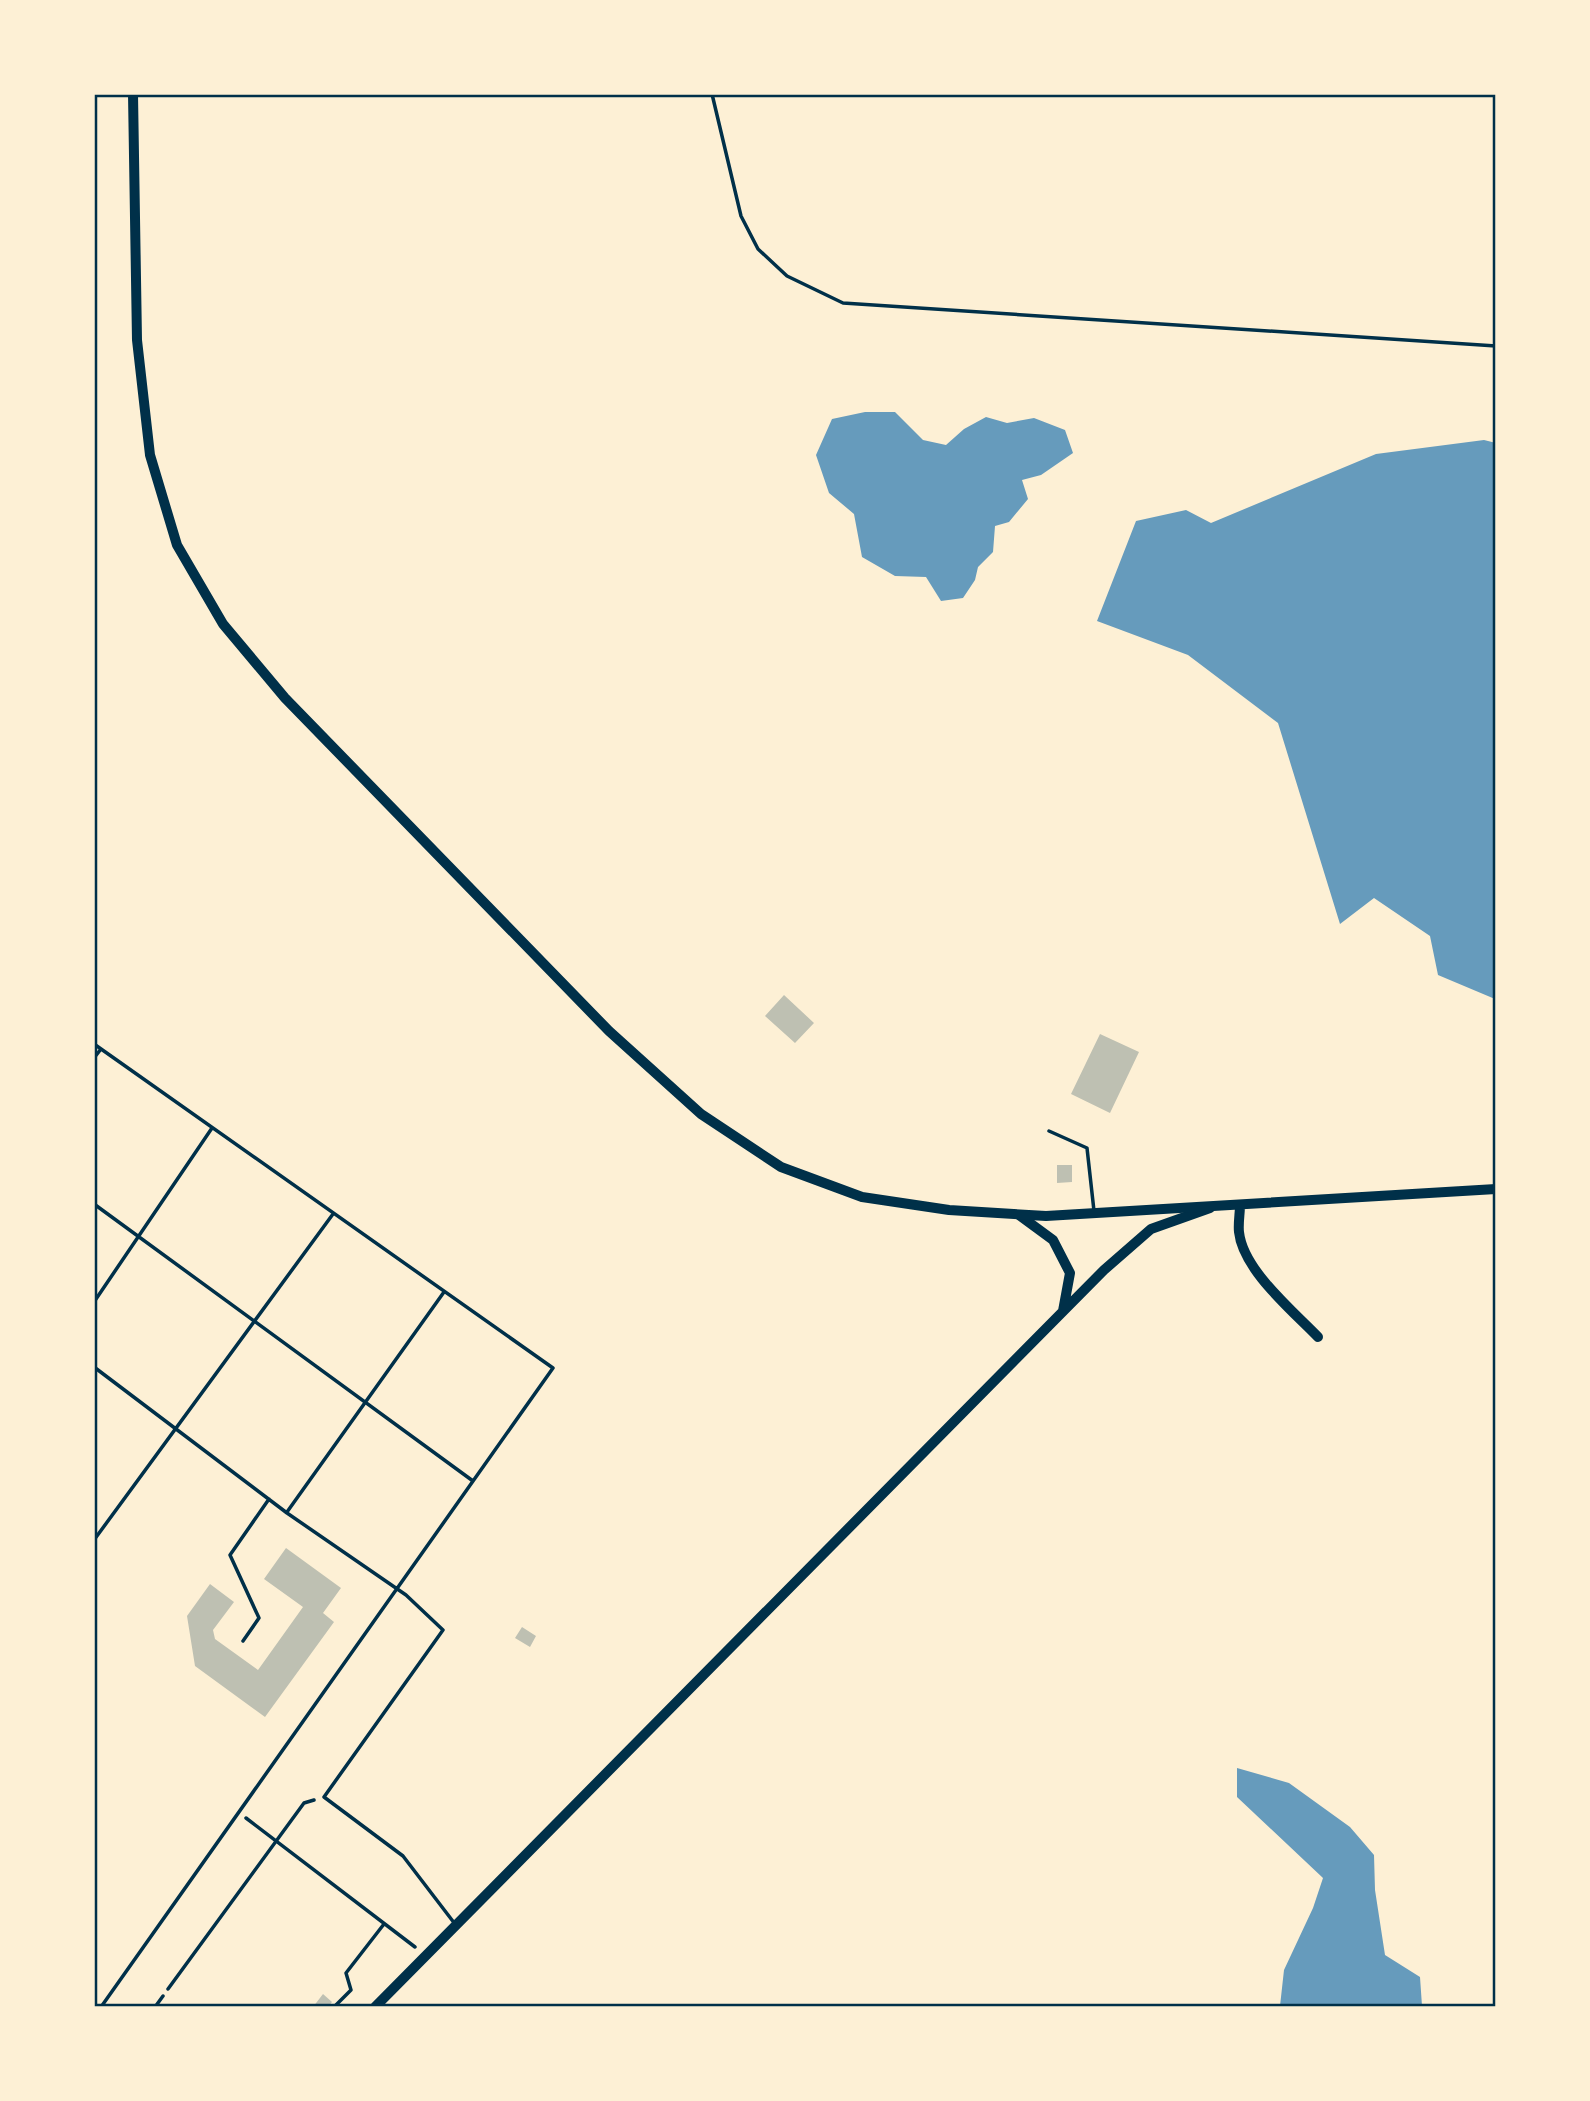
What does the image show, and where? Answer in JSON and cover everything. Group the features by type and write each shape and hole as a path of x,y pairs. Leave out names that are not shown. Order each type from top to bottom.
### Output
{"main road":[{"path":"133,94 137,340 150,455 177,545 223,624 285,698 580,1002 701,1114 781,1167 862,1197 949,1210 1020,1214 1094,1213 1496,1189"},
{"path":"1240,1205 1239,1233 1247,1256 1274,1292 1318,1337"}],"street":[{"path":"375,2007 1104,1270 1151,1229 1214,1206"},
{"path":"1020,1214 1053,1240 1070,1273 1063,1312"}],"lane":[{"path":"712,94 741,216 758,248 787,276 843,303 1496,346"},
{"path":"94,1044 553,1368 101,2007"},
{"path":"94,1058 101,1049"},
{"path":"94,1303 212,1128"},
{"path":"1049,1131 1087,1148 1094,1213"},
{"path":"94,1204 473,1481"},
{"path":"95,1537 334,1214"},
{"path":"287,1513 444,1292"},
{"path":"94,1367 287,1513 406,1595 443,1630 324,1797 403,1856 455,1924"},
{"path":"243,1641 259,1618 230,1555 269,1499"},
{"path":"155,2007 163,1996"}],"path":[{"path":"163,1996 304,1803 324,1797"},
{"path":"239,1813 425,1955"},
{"path":"334,2007 351,1990 346,1973 384,1924"}],"water":[{"path":"865,412 895,412 923,440 946,445 964,429 986,417 1007,423 1034,418 1065,430 1073,453 1041,475 1022,480 1028,499 1009,522 995,526 993,552 978,567 975,580 963,598 941,601 926,577 895,576 862,557 854,514 829,493 816,455 832,419"},
{"path":"1484,440 1496,443 1495,999 1438,975 1430,936 1374,898 1340,924 1278,723 1188,655 1097,621 1136,521 1186,510 1211,523 1376,454"},
{"path":"1237,1768 1289,1783 1350,1827 1374,1855 1375,1890 1385,1955 1420,1977 1422,2006 1280,2006 1284,1970 1313,1908 1323,1878 1237,1797"}],"building":[{"path":"784,995 814,1023 795,1043 765,1016"},
{"path":"1100,1034 1139,1052 1110,1113 1071,1094"},
{"path":"1057,1165 1072,1165 1072,1182 1057,1183"},
{"path":"286,1548 341,1588 323,1613 334,1622 265,1717 195,1666 187,1616 210,1584 234,1602 213,1630 215,1639 258,1670 303,1607 264,1579"},
{"path":"522,1627 536,1636 530,1647 515,1638"},
{"path":"323,1994 332,2002 328,2007 313,2007"}]}
